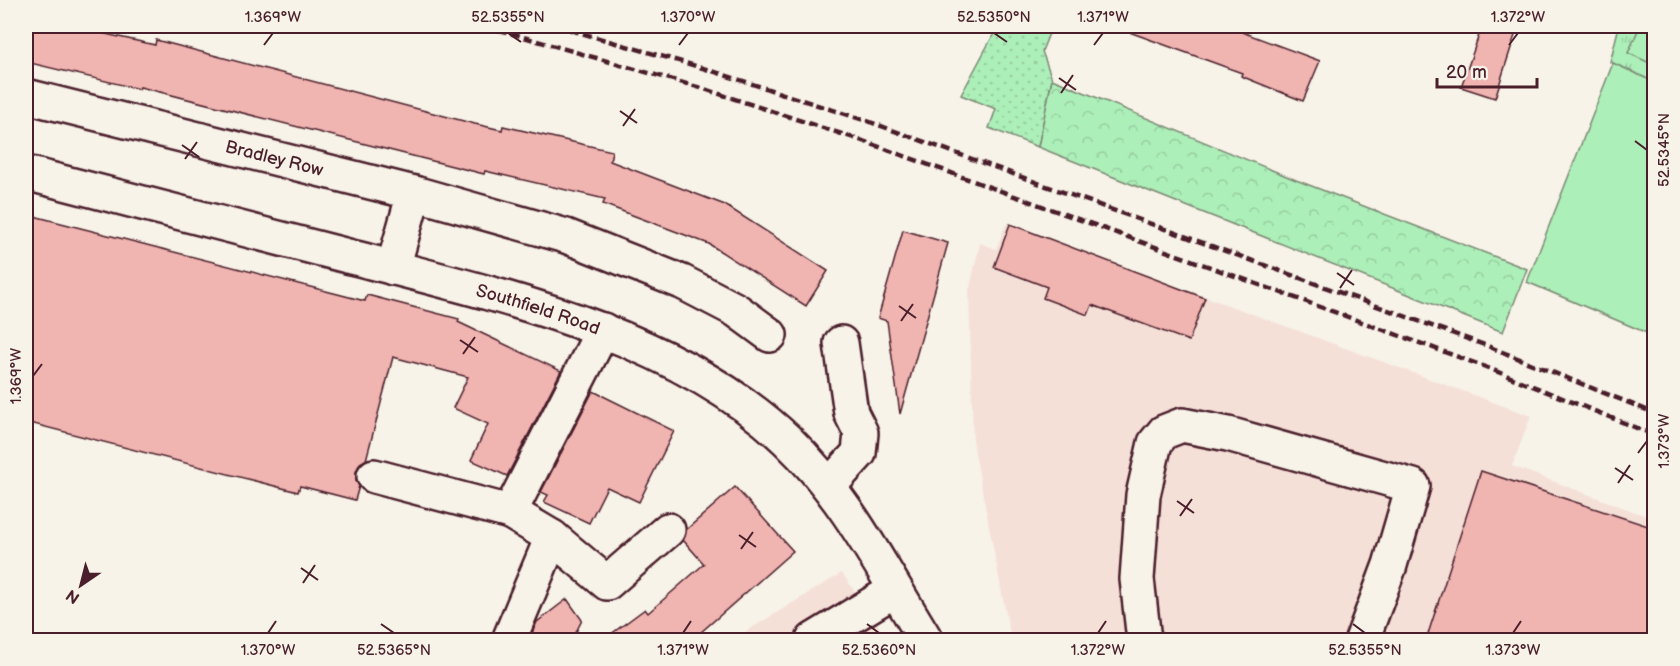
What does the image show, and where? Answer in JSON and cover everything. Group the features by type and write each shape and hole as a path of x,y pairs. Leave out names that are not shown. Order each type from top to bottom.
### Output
{"main road":[{"name":"Bradley Row","path":"26,96 414,193 566,236 682,282 736,310 770,335"},
{"name":"Southfield Road","path":"26,173 501,297 603,330 641,346 725,391 786,439 830,486 867,541 926,640"},
{"path":"393,268 414,193"},
{"path":"510,512 603,330"},
{"path":"830,486 860,453 861,433 851,412 841,343"},
{"path":"1144,640 1137,579 1143,495 1155,443 1164,432 1182,425 1228,434 1413,486 1390,565 1362,640"},
{"path":"374,476 510,512 552,537 607,583 668,530"},
{"path":"509,640 552,537"},
{"path":"813,640 895,590"}],"shaded area":[{"path":"1006,224 1531,416 1512,466 1654,519 1654,640 1011,640 973,443 969,291 980,243 996,249"},
{"path":"842,573 888,640 732,640 812,591"}],"green space":[{"path":"998,26 1052,26 1042,51 1052,79 1038,147 989,128 996,109 961,95"},
{"path":"1619,26 1654,26 1654,82 1610,62"},
{"path":"1640,26 1654,26 1654,65 1628,53"},
{"path":"1613,63 1654,82 1654,336 1527,282"},
{"path":"1052,79 1296,180 1527,269 1503,332 1038,147"}],"building":[{"path":"26,26 70,26 155,45 156,40 475,124 502,130 503,126 612,151 610,161 725,205 828,271 806,306 709,244 603,204 605,199 485,171 484,174 140,87 139,89 26,62"},
{"path":"1122,26 1226,26 1320,61 1303,101 1241,76 1242,73 1121,29"},
{"path":"1482,26 1518,26 1495,98 1461,87"},
{"path":"26,214 365,301 367,295 459,319 458,322 561,371 507,476 471,460 488,424 453,408 468,377 393,357 366,460 360,463 356,472 359,486 355,500 300,486 298,492 26,422"},
{"path":"1010,224 1205,298 1189,341 1092,305 1088,315 1043,298 1047,287 994,267"},
{"path":"903,230 948,243 900,414 887,321 878,318"},
{"path":"593,391 674,431 639,502 607,487 589,523 544,502 548,495 541,492"},
{"path":"1481,471 1654,528 1654,640 1426,640"},
{"path":"735,487 793,551 692,640 603,640 645,609 648,613 704,564 683,540 686,530"},
{"path":"567,599 582,620 572,640 529,640 537,622"}],"railway":[{"path":"485,26 701,88 863,141 1483,366 1654,435"},
{"path":"557,26 706,69 870,122 1490,347 1654,413"}]}
